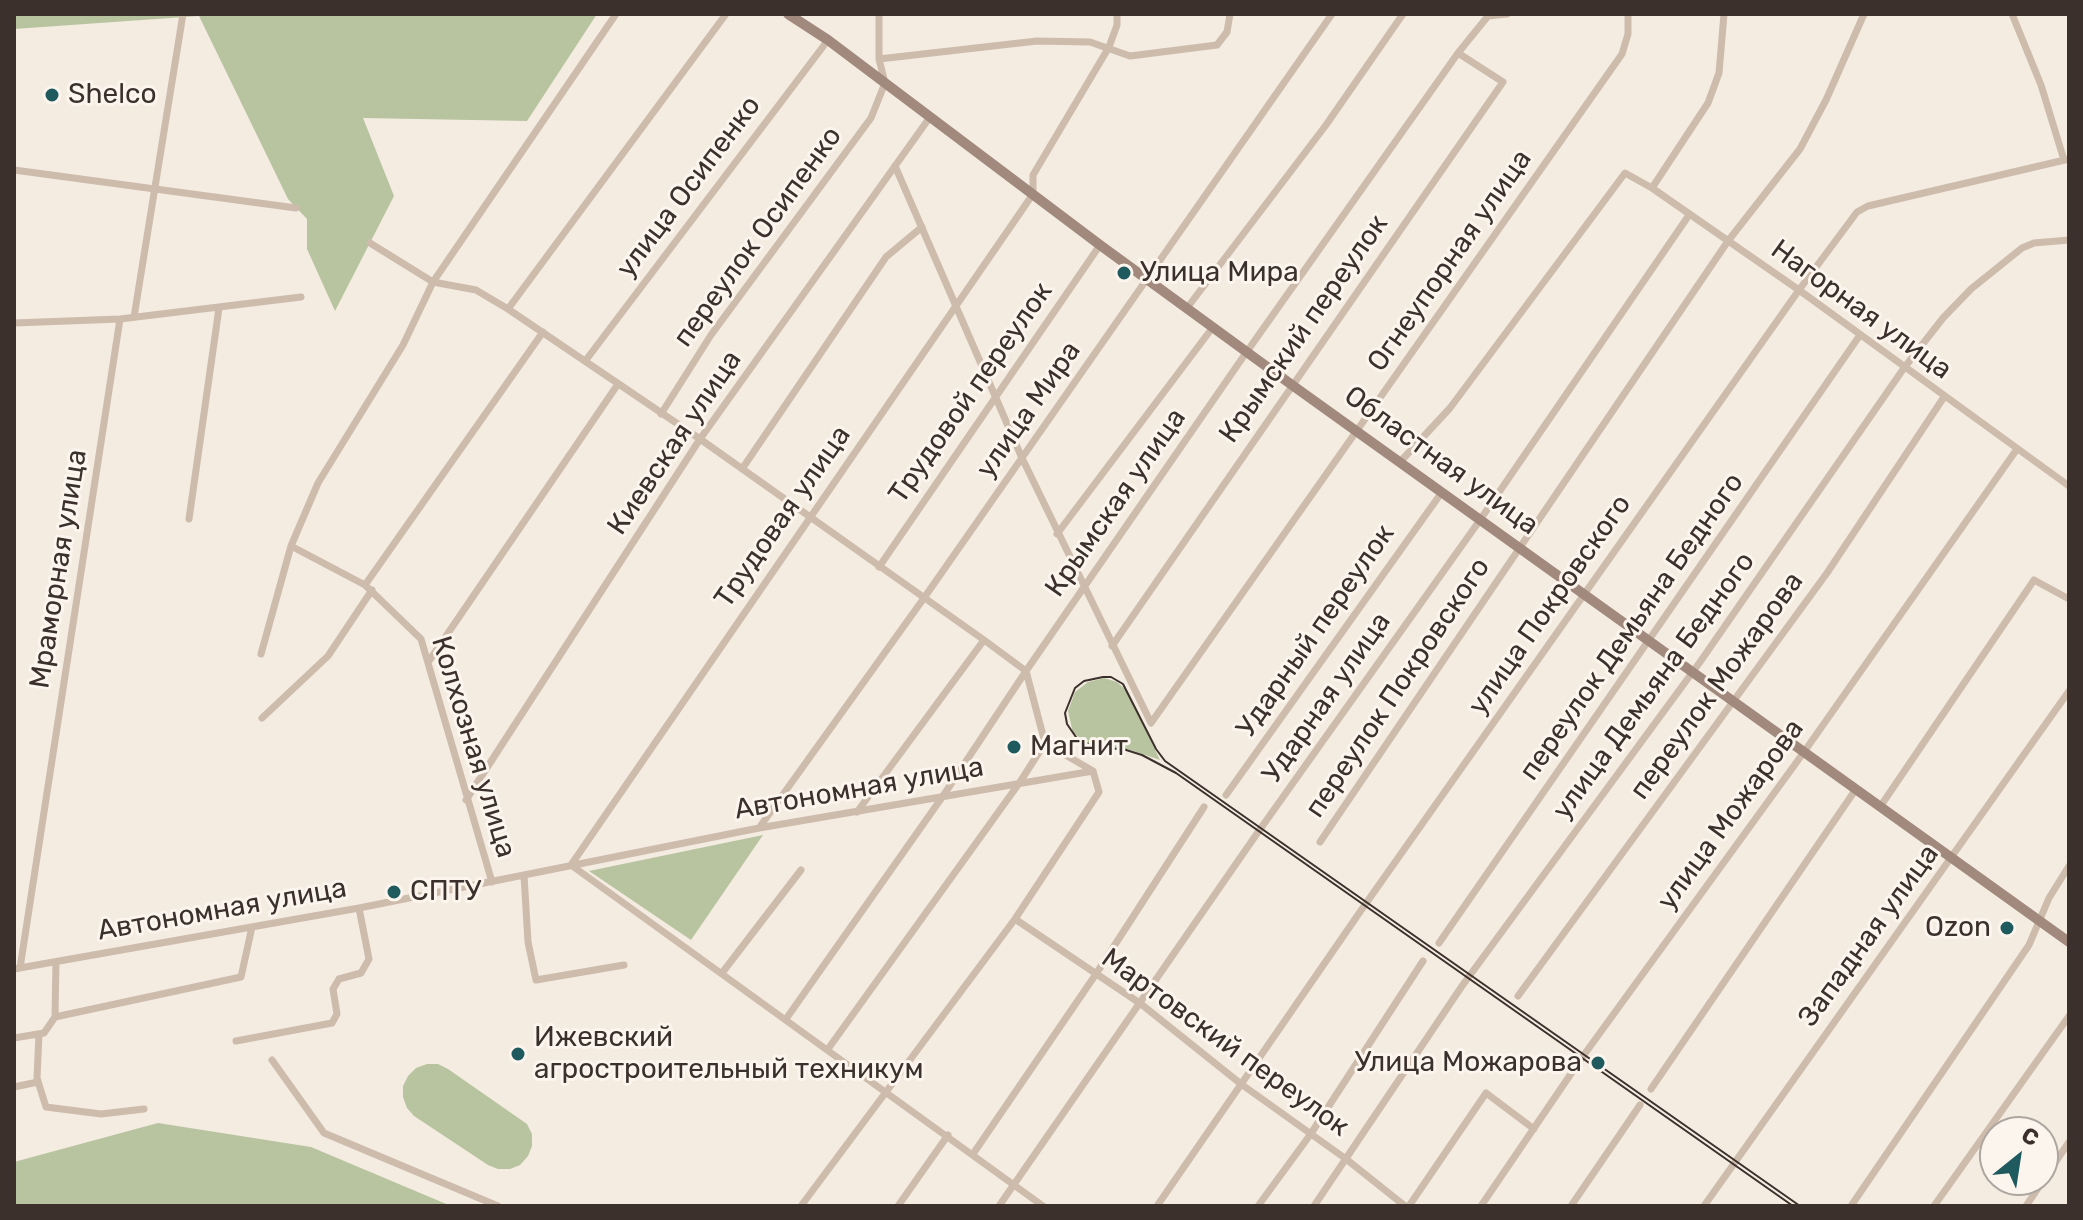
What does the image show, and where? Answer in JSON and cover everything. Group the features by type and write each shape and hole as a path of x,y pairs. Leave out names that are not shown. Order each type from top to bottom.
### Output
{"main road":[{"name":"Областная улица","path":"788,14 828,40 1292,385 2069,942"}],"street":[{"path":"134,317 183,14"},
{"path":"261,654 291,546 318,483 403,345 433,282 616,14"},
{"path":"508,309 726,14"},
{"path":"879,14 879,59 885,83"},
{"name":"Трудовая улица","path":"571,865 1033,194 1033,175 1109,47 1117,25 1117,14"},
{"path":"879,59 1037,41 1090,42 1130,56 1217,45 1227,32 1230,14"},
{"name":"улица Мира","path":"759,828 924,598 1332,14"},
{"path":"1187,308 1326,125 1403,14"},
{"name":"Крымская улица","path":"786,1019 1247,352 1458,53 1488,16 1507,14"},
{"name":"Огнеупорная улица","path":"1112,646 1151,723 1622,54 1628,34 1628,14"},
{"path":"1652,188 1708,103 1719,73 1724,14"},
{"name":"переулок Покровского","path":"1320,842 1728,241 1800,149 1826,100 1864,14"},
{"path":"2012,14 2066,159"},
{"name":"улица Осипенко","path":"586,360 828,40"},
{"name":"Крымский переулок","path":"1112,646 1503,82 1458,53"},
{"name":"переулок Осипенко","path":"661,414 711,335 871,118 885,83"},
{"name":"Киевская улица","path":"466,800 700,439 930,117"},
{"name":"улица Покровского","path":"1157,1206 1364,905 1857,212 1868,206 2066,159"},
{"path":"895,166 1022,458 1112,646"},
{"path":"14,170 296,208"},
{"name":"Нагорная улица","path":"1400,462 1450,408 1625,173 1652,188 1799,290 2069,486"},
{"name":"Ударная улица","path":"999,1206 1256,835 1480,520 1689,215"},
{"path":"742,469 886,257 922,227"},
{"name":"улица Демьяна Бедного","path":"1314,1206 1462,986 1692,673 1904,368 1943,318 2022,248 2034,243 2069,240"},
{"path":"370,243 433,282 476,290 508,309 700,439 984,640 1026,671 1045,743 1093,771 1099,792 1015,919 801,1206"},
{"name":"Трудовой переулок","path":"879,567 1100,245"},
{"path":"14,323 120,319 301,297"},
{"path":"189,519 219,308"},
{"name":"Мраморная улица","path":"17,969 120,319"},
{"path":"1057,534 1213,327"},
{"path":"262,718 328,656 368,588 543,332"},
{"name":"переулок Демьяна Бедного","path":"1439,943 1860,335"},
{"path":"429,661 618,384"},
{"name":"переулок Можарова","path":"1518,996 1827,573 1944,397"},
{"name":"улица Можарова","path":"1481,1206 1581,1059 1804,752 2017,449"},
{"name":"Ударный переулок","path":"1226,795 1442,492"},
{"name":"Колхозная улица","path":"291,546 368,588 421,639 492,882"},
{"path":"1880,807 2034,580 2069,599"},
{"path":"856,813 984,640"},
{"name":"Западная улица","path":"1704,1206 2069,691"},
{"path":"828,1049 1045,743"},
{"name":"Автономная улица","path":"17,969 359,908 759,828 1093,771"},
{"path":"1651,1089 1856,789"},
{"path":"973,1154 1096,974 1204,807"},
{"path":"571,865 1043,1206"},
{"path":"1851,1206 2029,945 2055,887 2069,866"},
{"path":"722,973 801,870"},
{"path":"524,875 528,942 536,980 624,965"},
{"path":"236,1041 332,1023 337,1014 333,989 339,979 361,973 369,959 359,908"},
{"name":"Мартовский переулок","path":"1015,919 1141,1004 1241,1084 1407,1206 1486,1093 1534,1129"},
{"path":"55,1017 241,977 252,927"},
{"path":"1258,1206 1310,1135 1423,961"},
{"path":"14,1038 44,1033 55,1017 56,962"},
{"path":"1934,1206 2069,1016"},
{"path":"39,1034 38,1082 46,1107 101,1114 144,1109"},
{"path":"272,1060 324,1133 498,1206"},
{"path":"14,1087 38,1082"},
{"path":"1571,1206 1640,1105"},
{"path":"898,1206 948,1135"},
{"path":"2026,1206 2069,1142"}],"green space":[{"path":"14,14 597,14 527,121 363,118 394,196 335,311 307,249 307,219 288,199 199,16 14,29"},
{"path":"1104,678 1117,682 1126,690 1160,760 1131,750 1087,743 1073,733 1068,711 1075,692 1088,682"},
{"path":"763,835 691,940 589,871"},
{"path":"438,1064 448,1069 527,1124 532,1134 532,1146 520,1165 498,1169 488,1165 414,1116 407,1108 403,1086 416,1068"},
{"path":"158,1123 311,1147 451,1206 14,1206 14,1162"}],"tram line":[{"path":"1793,1206 1176,773 1142,755 1123,749 1099,748 1078,740 1067,724 1065,713 1075,688 1084,681 1103,677 1111,677 1123,684 1165,761 1800,1206"}],"place":[{"name":"Shelco","path":"52,95"},
{"name":"Улица Мира","path":"1124,273"},
{"name":"Магнит","path":"1014,747"},
{"name":"СПТУ","path":"394,892"},
{"name":"Ozon","path":"2007,928"},
{"name":"Ижевский агростроительный техникум","path":"518,1054"},
{"name":"Улица Можарова","path":"1598,1063"}]}
